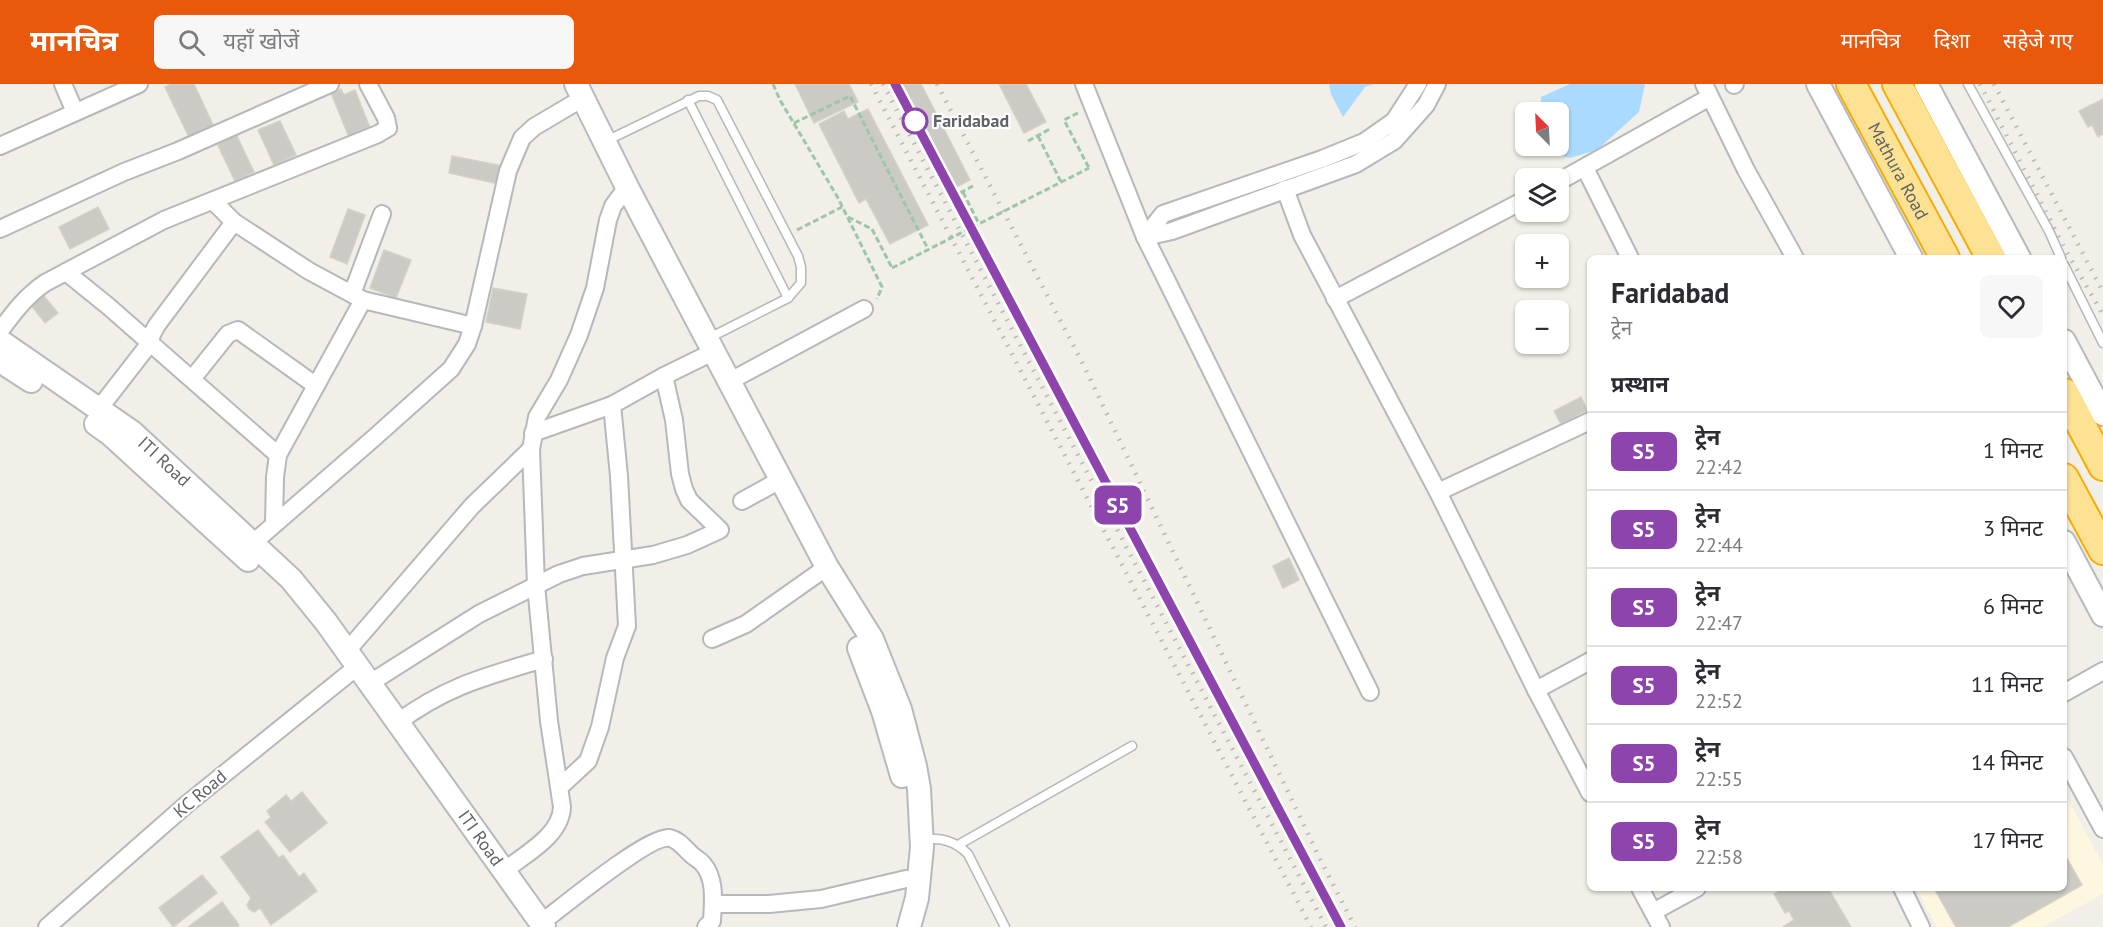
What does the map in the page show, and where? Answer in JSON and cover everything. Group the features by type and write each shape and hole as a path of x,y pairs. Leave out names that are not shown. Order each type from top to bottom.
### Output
{"highway":[{"name":"Mathura Road","path":"1851,84 1943,255"},
{"path":"1897,84 1989,255"},
{"path":"2067,399 2103,466"},
{"path":"2067,484 2103,550"}],"street":[{"path":"63,84 75,112"},
{"path":"0,146 139,84"},
{"path":"0,230 124,172 178,151 330,84"},
{"path":"0,331 20,303 33,291 164,220 388,128 386,118 368,84"},
{"path":"1084,84 1145,237 1370,692"},
{"path":"1145,237 1163,214 1322,159 1364,142 1394,121 1418,84"},
{"path":"1145,237 1172,231 1356,164 1394,141 1426,105 1437,84"},
{"path":"1818,84 1909,255"},
{"path":"1926,84 2017,255"},
{"path":"253,543 451,369 467,344 473,326 508,171 522,138 580,91 627,187 827,567 872,639 900,709 919,789 921,839 917,898 909,927"},
{"path":"1569,176 1707,91 1746,170 1793,255"},
{"path":"1585,168 1628,255"},
{"path":"504,871 549,836 562,818 560,788 549,721 536,585 532,441 537,417 559,380 579,335 595,288 608,220 613,206 627,187"},
{"path":"1285,189 1302,235 1438,492 1587,787"},
{"path":"213,201 234,222 309,271 357,297 473,326"},
{"path":"1335,298 1515,206"},
{"path":"274,523 278,455 357,297 382,214"},
{"path":"98,410 150,343 157,325 234,222"},
{"path":"66,272 278,455"},
{"path":"730,381 864,309"},
{"path":"192,379 228,334 238,330 315,385"},
{"name":"ITI Road","path":"0,341 132,432 291,579 326,622 543,925"},
{"path":"358,667 472,506 532,441 612,405 664,376 712,345"},
{"path":"2067,347 2103,414"},
{"name":"ITI Road","path":"0,361 110,434 249,560 281,586 310,604"},
{"path":"358,667 479,614 559,574 583,566 653,555 687,545 720,530 689,500 684,489 680,474 674,420 664,376"},
{"path":"560,788 588,761 600,727 615,658 627,626 619,476 612,405"},
{"path":"1438,492 1587,422"},
{"path":"742,501 782,479"},
{"path":"2067,548 2103,615"},
{"path":"712,639 746,624 827,567"},
{"path":"841,592 883,711 906,787 909,835 906,879 897,927"},
{"path":"398,723 431,699 452,689 544,659"},
{"path":"1536,690 1587,663"},
{"name":"KC Road","path":"47,927 187,804 358,667"},
{"path":"2067,691 2103,671"},
{"path":"2067,763 2103,829"},
{"path":"543,925 624,860 661,838 670,838 679,843 703,864 713,886 710,925"},
{"path":"712,904 769,904 821,899 906,879"},
{"path":"1642,891 1661,927"},
{"path":"1653,912 1692,891"},
{"path":"1903,891 1921,927"}],"lane":[{"path":"1968,84 2049,231 2060,255"},
{"path":"605,141 688,100 699,96 708,96 717,100 787,235 801,267 801,283 788,298 712,345"},
{"path":"688,100 788,298"},
{"path":"2067,271 2103,343"},
{"path":"958,845 1132,746"},
{"path":"921,839 940,838 958,845 968,854 1005,927"}],"path":[{"path":"773,84 848,216 882,287 878,299 864,309"},
{"path":"794,123 850,96 928,249"},
{"path":"848,216 872,230 891,268 1089,168 1064,120"},
{"path":"1028,141 1050,129"},
{"path":"1038,136 1061,182"},
{"path":"952,197 973,186"},
{"path":"963,192 980,224"},
{"path":"787,235 843,207"}],"shaded area":[{"path":"2067,798 2103,865 2103,894 2042,927 1937,927 1918,891 2067,891"}],"water":[{"path":"1329,84 1375,84 1365,87 1343,117 1331,94"},
{"path":"1570,84 1645,84 1639,112 1597,150 1570,158 1563,156 1569,156 1569,102 1541,102 1541,97"}],"building":[{"path":"171,84 194,84 213,125 189,137 165,87"},
{"path":"795,84 849,84 858,102 814,123"},
{"path":"894,84 921,84 970,180 949,191"},
{"path":"999,84 1026,84 1046,122 1024,133"},
{"path":"341,89 344,95 355,90 370,128 349,137 331,93"},
{"path":"2103,99 2103,134 2098,137 2092,125 2088,127 2079,111"},
{"path":"868,109 928,225 890,244 866,199 859,203 819,124 844,111 848,119"},
{"path":"280,121 296,155 274,165 258,130"},
{"path":"235,132 254,172 235,181 216,141"},
{"path":"452,156 508,167 504,185 449,173"},
{"path":"98,207 109,229 70,249 59,227"},
{"path":"348,209 365,215 347,264 330,257"},
{"path":"384,250 411,260 396,298 370,288"},
{"path":"493,288 527,294 520,329 486,322"},
{"path":"43,295 58,313 45,323 30,304"},
{"path":"1581,397 1587,410 1561,424 1554,411"},
{"path":"1289,558 1299,580 1283,588 1273,566"},
{"path":"302,792 327,823 290,852 265,822 271,817 267,811 286,795 291,801"},
{"path":"258,830 279,858 283,855 299,877 304,873 317,891 271,925 260,908 254,912 249,909 247,905 251,898 221,857"},
{"path":"2067,858 2082,885 2008,927 1956,927 1936,891 2067,891"},
{"path":"202,875 217,893 173,927 159,908"},
{"path":"1780,891 1830,891 1851,927 1783,927 1794,920 1789,911 1785,913 1774,894"},
{"path":"222,902 239,925 237,927 188,927"}],"railway":[{"path":"871,84 1311,927"},
{"path":"883,84 1326,927"},
{"path":"895,84 1341,927"},
{"path":"937,84 1084,366 1322,863 1355,927"},
{"path":"1980,84 2064,247 2103,315"},
{"path":"1994,84 2103,292"}],"train":[{"name":"S5","path":"895,84 1341,927"}],"place":[{"name":"Faridabad","path":"915,121"}]}
